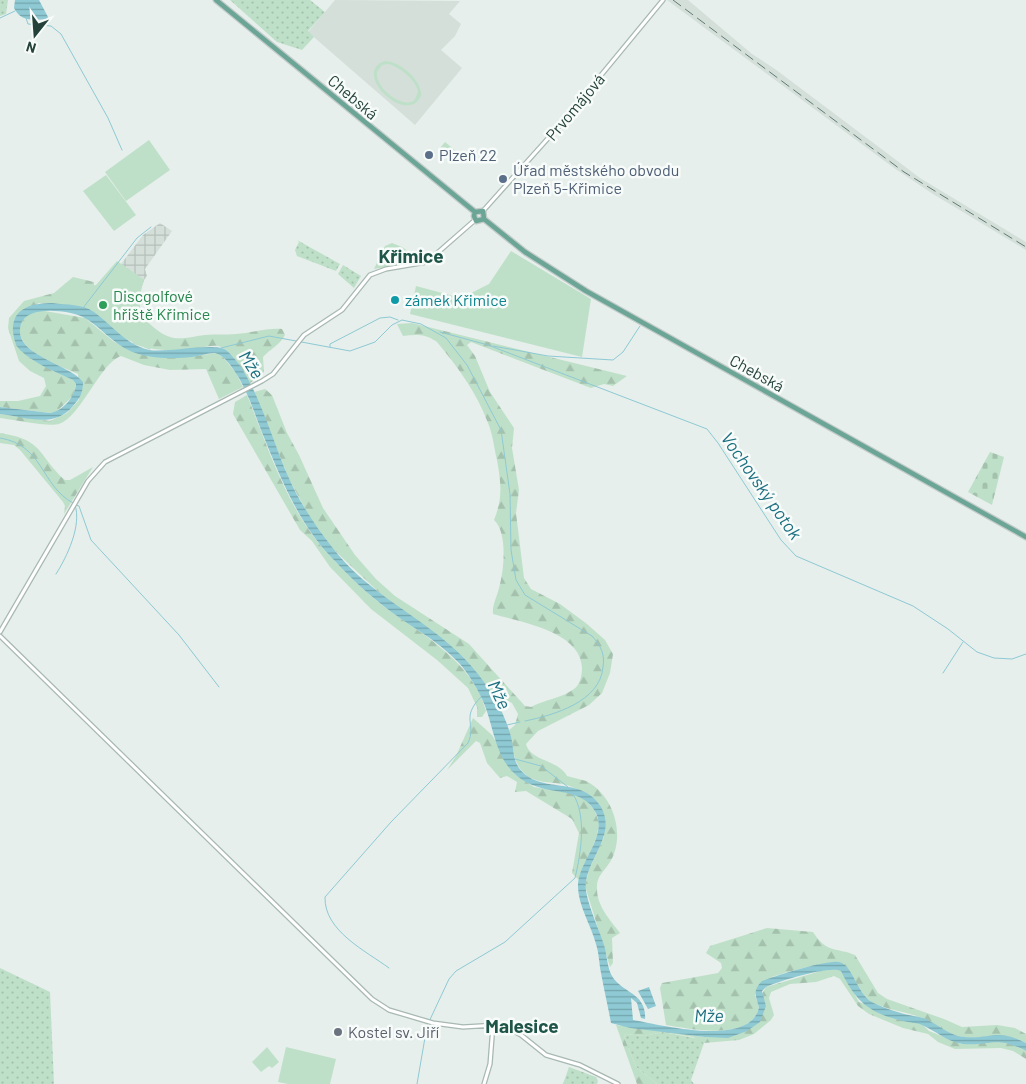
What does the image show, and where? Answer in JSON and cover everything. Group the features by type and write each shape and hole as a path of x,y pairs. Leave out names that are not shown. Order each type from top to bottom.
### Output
{"main road":[{"name":"Chebská","path":"216,0 475,212"},
{"path":"484,211 484,219 480,222 475,220 475,212 484,211"},
{"name":"Chebská","path":"484,219 525,252 593,296 1026,537"}],"street":[{"name":"Prvomájová","path":"484,211 560,125 663,0"},
{"path":"0,632 88,481 106,462 239,394 273,374 303,336 336,316 370,275 386,269 422,264 432,259 475,220"},
{"path":"0,636 358,985 389,1010 430,1023 463,1027 493,1025 511,1029 546,1054 580,1065 618,1084"},
{"path":"484,1084 490,1064 493,1025"}],"shaded area":[{"path":"335,0 460,1 449,14 461,24 455,36 441,50 462,68 415,125 308,32"},
{"path":"667,0 688,0 752,54 775,69 920,178 1026,242 1026,250 933,194 894,168"},
{"path":"160,223 172,231 145,269 147,276 144,280 121,264 143,235"}],"green space":[{"path":"0,0 8,0 6,14 0,16"},
{"path":"230,0 310,0 325,12 308,31 314,37 302,50 277,42"},
{"path":"385,61 404,68 418,84 421,96 414,104 405,105 394,101 377,85 374,75 376,67","holes":["382,65 392,65 407,75 414,83 418,92 414,101 402,102 389,95 380,84 377,72"]},
{"path":"149,140 170,170 126,201 105,172"},
{"path":"445,142 456,151 451,157 440,148"},
{"path":"106,175 136,215 114,231 83,191"},
{"path":"297,240 340,264 336,271 297,256 295,250 299,242"},
{"path":"392,243 402,247 419,259 419,261 374,269 385,246"},
{"path":"511,251 591,299 582,357 410,314 416,286 461,298 489,284"},
{"name":"Discgolfové hřiště Křimice","path":"117,261 144,280 140,297 140,310 155,337 150,350 117,335 91,310 53,303 55,297 72,282 87,286 96,285"},
{"path":"121,264 144,280 140,293 141,310 146,320 165,335 183,338 282,329 285,335 283,338 263,357 264,372 249,384 234,358 226,350 218,346 191,350 173,350 153,349 133,344"},
{"path":"343,265 361,276 354,288 338,274"},
{"path":"73,277 94,282 94,290 80,307 39,303 14,320 14,332 24,351 32,358 73,380 76,384 73,396 56,412 50,413 0,407 0,401 18,401 40,396 46,386 44,378 30,371 19,361 8,328 9,318 24,301 54,293"},
{"path":"39,310 85,318 113,341 130,351 187,357 217,353 223,357 236,373 243,387 219,399 206,369 170,370 144,365 121,356 113,360 106,368 75,412 67,420 54,425 0,418 0,414 50,421 67,413 79,400 78,374 39,356 23,341 20,333 22,320 28,314"},
{"path":"412,323 627,376 613,386 604,384 591,388 471,342 467,345 475,356 490,392 514,428 512,448 519,490 516,513 524,578 531,589 560,604 587,624 605,640 613,654 610,673 602,693 589,705 538,731 526,744 533,754 558,767 567,776 586,781 596,787 610,806 617,829 617,840 615,852 599,877 597,885 599,901 608,918 620,933 612,938 613,963 610,967 585,886 589,870 604,837 601,808 572,787 537,780 524,774 515,758 509,730 515,725 518,714 512,703 490,691 464,658 385,598 334,550 309,516 289,479 254,392 265,389 272,395 287,433 323,508 355,555 376,579 395,596 469,644 525,706 531,707 564,695 576,687 582,674 579,655 571,645 547,630 493,614 501,581 504,553 501,533 494,520 499,505 500,483 491,432 472,391 459,370 437,342 421,335 403,336 397,324"},
{"path":"247,395 281,480 302,520 315,539 355,582 382,605 429,638 458,663 470,677 479,693 486,711 482,717 477,717 477,707 468,688 437,660 371,609 330,567 312,541 300,530 233,414 235,402"},
{"path":"0,433 15,436 33,444 65,480 70,480 93,467 64,514 65,506 63,502 20,450 14,445 0,443"},
{"path":"990,452 1004,457 992,505 968,492"},
{"path":"473,718 492,735 515,774 534,787 570,793 585,799 595,811 599,823 597,836 579,880 572,873 579,833 572,819 526,791 515,792 517,782 507,776 500,778 487,763 480,743 476,741 447,770 456,756"},
{"path":"767,928 813,932 827,947 855,955 878,993 887,999 962,1027 997,1025 1015,1028 1026,1034 1026,1043 1002,1036 972,1038 957,1036 925,1019 880,1006 863,994 847,968 837,962 792,971 768,979 755,995 759,1007 754,1018 745,1025 719,1031 666,1025 660,988 662,983 718,973 722,968 721,963 706,953 710,946"},
{"path":"0,968 50,992 54,1084 0,1084"},
{"path":"824,970 841,970 859,1002 923,1025 929,1031 962,1044 994,1041 1010,1043 1026,1051 1026,1059 1013,1051 1001,1048 955,1049 938,1042 928,1034 903,1028 869,1014 858,1006 840,979 834,976 816,982 790,984 771,992 769,998 774,1015 771,1020 754,1034 739,1040 704,1043 693,1037 663,1032 643,1036 626,1034 624,1037 636,1067 657,1084 637,1084 616,1025 705,1037 747,1031 766,1006 762,994 766,987"},
{"path":"663,1032 700,1039 704,1043 691,1080 694,1084 657,1084 636,1067 624,1037 626,1034 643,1036"},
{"path":"267,1047 279,1062 272,1068 269,1066 261,1072 252,1062"},
{"path":"286,1047 336,1059 330,1084 288,1084 278,1082"},
{"path":"569,1067 596,1077 597,1084 563,1084"}],"water":[{"path":"15,0 39,0 48,17 47,19 28,19 20,16 14,8"},
{"path":"53,303 90,309 133,344 149,350 212,347 226,350 236,360 254,391 292,486 332,547 346,564 362,578 448,643 471,666 492,693 507,723 515,760 519,768 528,776 538,781 583,791 593,797 601,807 605,819 605,830 588,874 587,896 604,945 612,976 616,982 638,998 645,1010 645,1019 641,1018 637,1003 631,998 633,1020 702,1031 722,1031 739,1027 752,1020 759,1007 756,993 757,987 762,981 813,965 839,962 848,968 862,993 876,1004 904,1014 921,1017 958,1036 1008,1036 1026,1043 1026,1051 1000,1042 957,1043 920,1024 905,1022 881,1014 865,1005 852,991 841,971 835,970 804,974 766,987 762,991 766,1006 760,1022 747,1031 728,1038 630,1028 611,1023 597,947 578,892 578,884 583,866 596,840 598,822 596,813 581,798 537,787 516,775 508,767 498,748 479,693 459,663 441,646 390,611 368,593 342,569 318,542 290,496 242,383 220,355 212,353 192,357 169,358 145,356 124,348 83,317 58,311 31,314 21,324 20,335 25,344 43,358 76,376 83,382 81,395 73,406 57,417 39,420 0,414 0,407 55,412 68,403 73,394 76,384 73,380 32,359 20,350 14,339 13,324 20,312 25,308 38,304"},
{"path":"649,987 656,1006 648,1009 638,991"}],"waterway":[{"path":"0,18 15,11"},
{"path":"26,18 28,24 51,26 61,34 108,118 122,150"},
{"path":"83,308 137,238 151,227"},
{"path":"330,347 330,344 380,318 390,317 398,320"},
{"name":"Mže","path":"221,348 269,336 350,351 375,342 392,325 402,320 421,324 446,338 467,365 501,430 510,494 511,550 516,580 525,595 592,636 603,654 603,667 600,679 585,698 562,711 525,721"},
{"path":"493,346 548,356 613,360 623,352 640,326"},
{"name":"Vochovský potok","path":"440,332 488,345 707,429 781,540 796,556 913,606 948,629 977,652 994,658 1012,659 1026,654"},
{"path":"0,438 14,442 34,457 54,486 73,503"},
{"path":"56,574 69,550 75,531 77,522 75,505"},
{"path":"76,505 79,506 91,540 179,635 219,687"},
{"path":"943,673 963,642"},
{"name":"Mže","path":"389,968 358,947 339,930 331,920 325,897 391,822 468,743 471,731 471,710 481,697"},
{"path":"507,725 520,722"},
{"path":"515,759 541,766 568,787"},
{"path":"417,1084 427,1026 449,979 456,971 505,942 575,878 582,835 580,813 573,794"}],"railway":[{"path":"673,0 904,172 1026,247"}],"place":[{"name":"Plzeň 22","path":"429,155"},
{"name":"Úřad městského obvodu Plzeň 5-Křimice","path":"503,179"},
{"name":"zámek Křimice","path":"395,300"},
{"name":"Discgolfové hřiště Křimice","path":"103,305"},
{"name":"Kostel sv. Jiří","path":"338,1032"}],"district":[{"name":"Křimice","path":"411,256"},
{"name":"Malesice","path":"522,1026"}]}
